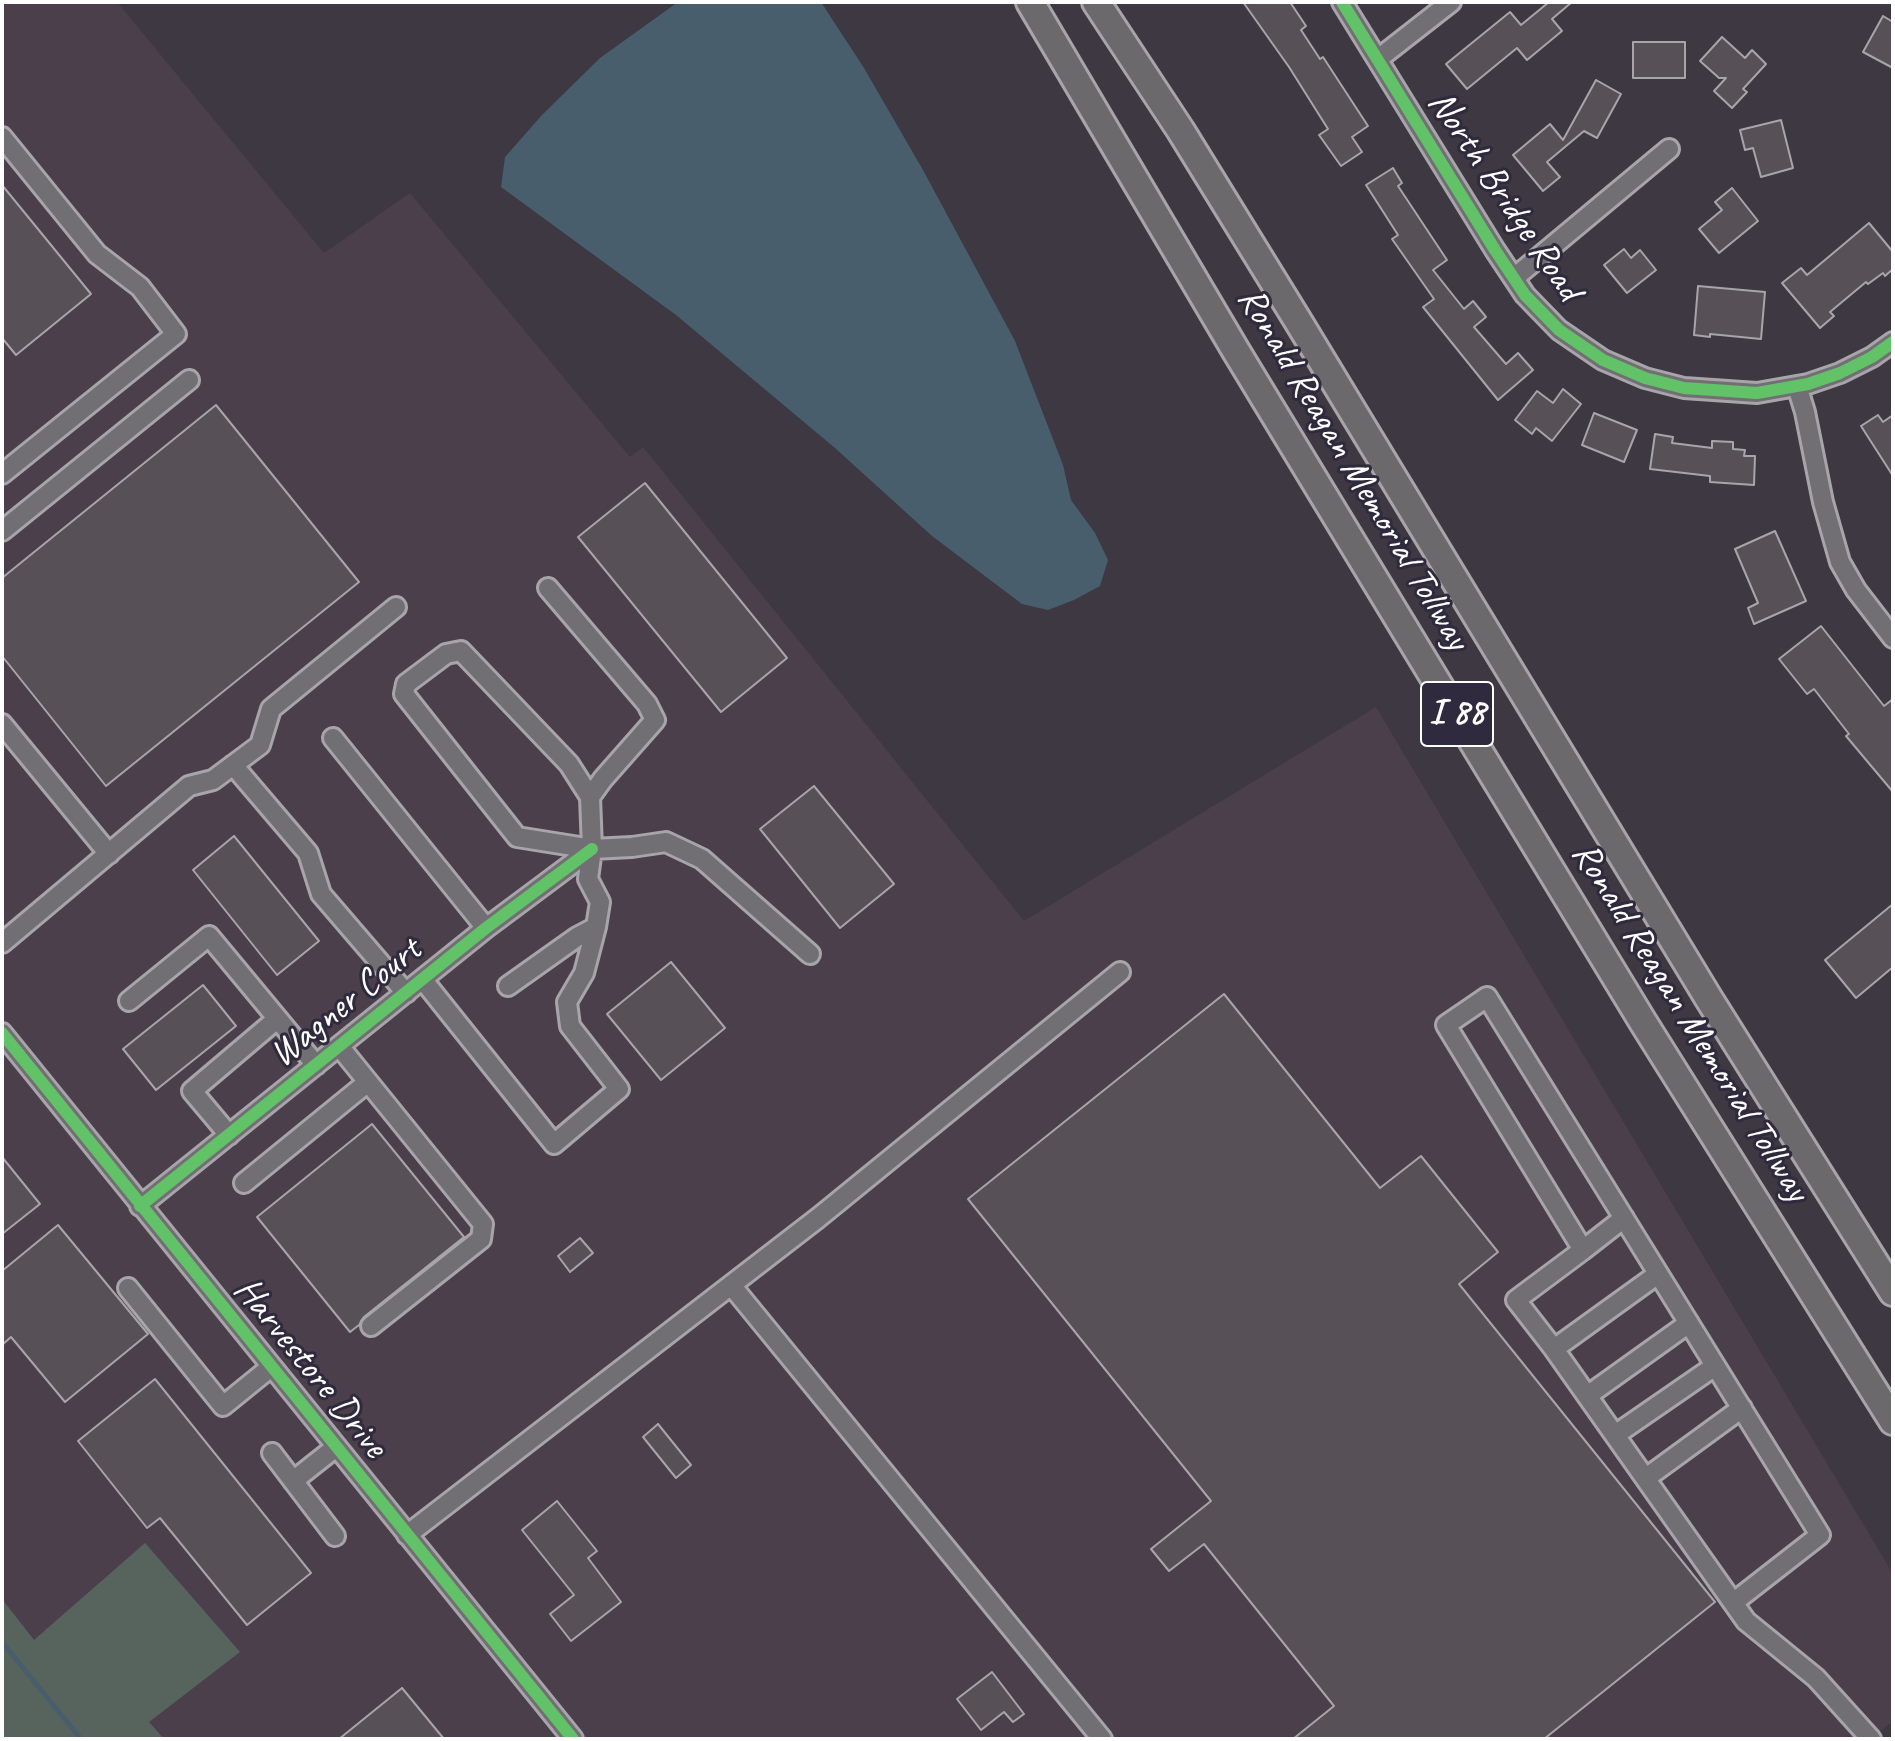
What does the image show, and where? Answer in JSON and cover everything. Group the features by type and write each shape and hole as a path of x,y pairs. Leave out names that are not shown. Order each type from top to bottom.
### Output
{"highway":[{"name":"Ronald Reagan Memorial Tollway","path":"1030,2 1236,351 1643,1022 1893,1421"},
{"name":"Ronald Reagan Memorial Tollway","path":"1096,2 1181,131 1709,999 1893,1292"}],"street":[{"name":"North Bridge Road","path":"1342,2 1525,295 1559,330 1603,360 1645,378 1684,388 1757,393 1797,386 1840,373 1893,342"},
{"path":"1378,59 1451,2"},
{"path":"2,137 97,254 140,287 176,334 2,474"},
{"path":"1514,278 1669,149"},
{"path":"2,531 189,380"},
{"path":"1797,386 1840,562 1856,590 1893,638"},
{"path":"548,588 647,704 655,720 590,797"},
{"path":"2,943 189,786 213,780 260,745 271,709 396,607"},
{"path":"423,980 554,1144 619,1089 570,1026 567,1002 584,973 600,902 588,879 592,849 590,797 569,764 461,651 446,654 406,684 404,694 517,837 592,849 666,842 702,859 810,954"},
{"path":"2,724 109,854"},
{"path":"333,738 486,928"},
{"path":"233,765 308,853 321,894 406,993"},
{"name":"Wagner Court","path":"140,1206 486,928 592,849"},
{"path":"508,986 596,927"},
{"path":"129,1001 209,936 316,1065"},
{"path":"407,1535 818,1218 1120,972"},
{"path":"1583,1250 1446,1025 1487,997 1820,1535 1734,1602"},
{"path":"229,1135 192,1091 277,1019"},
{"name":"Harvestore Drive","path":"2,1033 573,1739"},
{"path":"339,1046 483,1224 481,1239 371,1326"},
{"path":"244,1183 368,1082"},
{"path":"1624,1218 1516,1300 1746,1621 1816,1678 1871,1739"},
{"path":"1554,1349 1658,1274"},
{"path":"731,1285 1102,1739"},
{"path":"128,1288 223,1406 271,1367"},
{"path":"1587,1396 1689,1323"},
{"path":"1615,1435 1715,1366"},
{"path":"1646,1478 1742,1408"},
{"path":"293,1481 336,1447"},
{"path":"272,1453 335,1536"}],"shaded area":[{"path":"2,2 117,2 324,253 410,193 630,457 643,447 1024,921 1376,707 1893,1574 1893,1721 1871,1739 2,1739"},
{"path":"145,1543 240,1652 149,1722 164,1739 2,1739 2,1599 34,1640"}],"water":[{"path":"678,2 821,2 864,68 923,170 1015,341 1063,465 1071,500 1095,533 1108,560 1100,586 1048,610 1022,604 932,536 835,448 676,315 501,187 505,157 542,115 600,58"}],"building":[{"path":"1243,2 1290,2 1306,26 1301,30 1320,59 1323,57 1368,126 1352,137 1362,152 1341,166 1319,135 1328,129"},
{"path":"1549,2 1572,2 1552,19 1562,31 1527,60 1517,48 1467,89 1446,64 1510,12 1521,25"},
{"path":"1883,16 1893,22 1893,68 1863,52"},
{"path":"1722,37 1745,58 1752,50 1766,64 1743,89 1747,92 1732,108 1714,91 1726,78 1719,78 1700,61"},
{"path":"1633,42 1685,42 1685,78 1633,78"},
{"path":"1596,80 1621,94 1597,138 1584,131 1547,162 1560,177 1543,191 1513,155 1550,124 1563,140"},
{"path":"1781,120 1793,168 1761,177 1753,148 1745,150 1740,130"},
{"path":"1393,168 1402,183 1398,186 1447,260 1433,270 1464,309 1473,301 1486,317 1474,327 1506,364 1518,353 1533,370 1498,400 1423,307 1434,299 1392,239 1398,235 1366,185"},
{"path":"2,185 91,294 16,355 2,338"},
{"path":"1732,188 1758,221 1719,253 1699,229 1722,210 1715,202"},
{"path":"1869,223 1893,252 1893,269 1885,276 1883,273 1868,284 1866,282 1830,312 1834,316 1820,328 1782,283 1801,268 1807,275"},
{"path":"1624,249 1631,258 1640,250 1656,270 1627,293 1604,265"},
{"path":"1698,286 1765,292 1761,339 1694,335"},
{"path":"1563,389 1581,404 1552,441 1536,428 1532,434 1515,420 1537,391 1553,403"},
{"path":"216,405 359,582 106,786 2,656 2,578"},
{"path":"1594,413 1637,430 1624,462 1582,445"},
{"path":"1878,415 1883,422 1893,415 1893,476 1861,426"},
{"path":"1655,434 1673,437 1672,443 1712,448 1712,441 1733,442 1733,449 1745,450 1744,456 1755,456 1754,485 1710,482 1710,476 1650,469"},
{"path":"645,483 787,658 721,712 578,537"},
{"path":"1775,531 1806,601 1754,624 1748,608 1758,603 1735,549"},
{"path":"1821,626 1884,706 1893,699 1893,792 1846,736 1849,734 1814,689 1807,694 1779,659"},
{"path":"814,786 894,884 840,928 760,829"},
{"path":"234,836 319,941 277,975 193,870"},
{"path":"1893,904 1893,967 1856,998 1825,960"},
{"path":"671,962 725,1028 661,1080 607,1014"},
{"path":"203,985 236,1026 156,1090 123,1049"},
{"path":"1224,994 1380,1188 1421,1156 1498,1252 1459,1284 1715,1602 1544,1739 1293,1739 1334,1706 1204,1544 1169,1571 1151,1549 1211,1501 968,1199"},
{"path":"372,1124 464,1237 364,1317 350,1332 257,1217"},
{"path":"2,1157 40,1204 2,1234"},
{"path":"58,1225 148,1334 65,1402 11,1337 2,1345 2,1271"},
{"path":"580,1238 593,1253 570,1272 558,1256"},
{"path":"155,1379 311,1573 247,1625 160,1518 147,1528 78,1441"},
{"path":"658,1424 691,1465 676,1478 643,1437"},
{"path":"557,1501 597,1551 588,1558 621,1602 571,1641 550,1614 574,1595 522,1530"},
{"path":"992,1672 1024,1714 1013,1722 1004,1712 981,1730 957,1699"},
{"path":"402,1688 444,1739 339,1739"}],"waterway":[{"path":"2,1642 81,1739"}],"cycle path":[{"path":"1342,2 1525,295 1559,330 1603,360 1645,378 1684,388 1757,393 1808,384 1840,373 1893,342"},
{"path":"140,1206 486,928 592,849"},
{"path":"2,1033 573,1739"}]}
